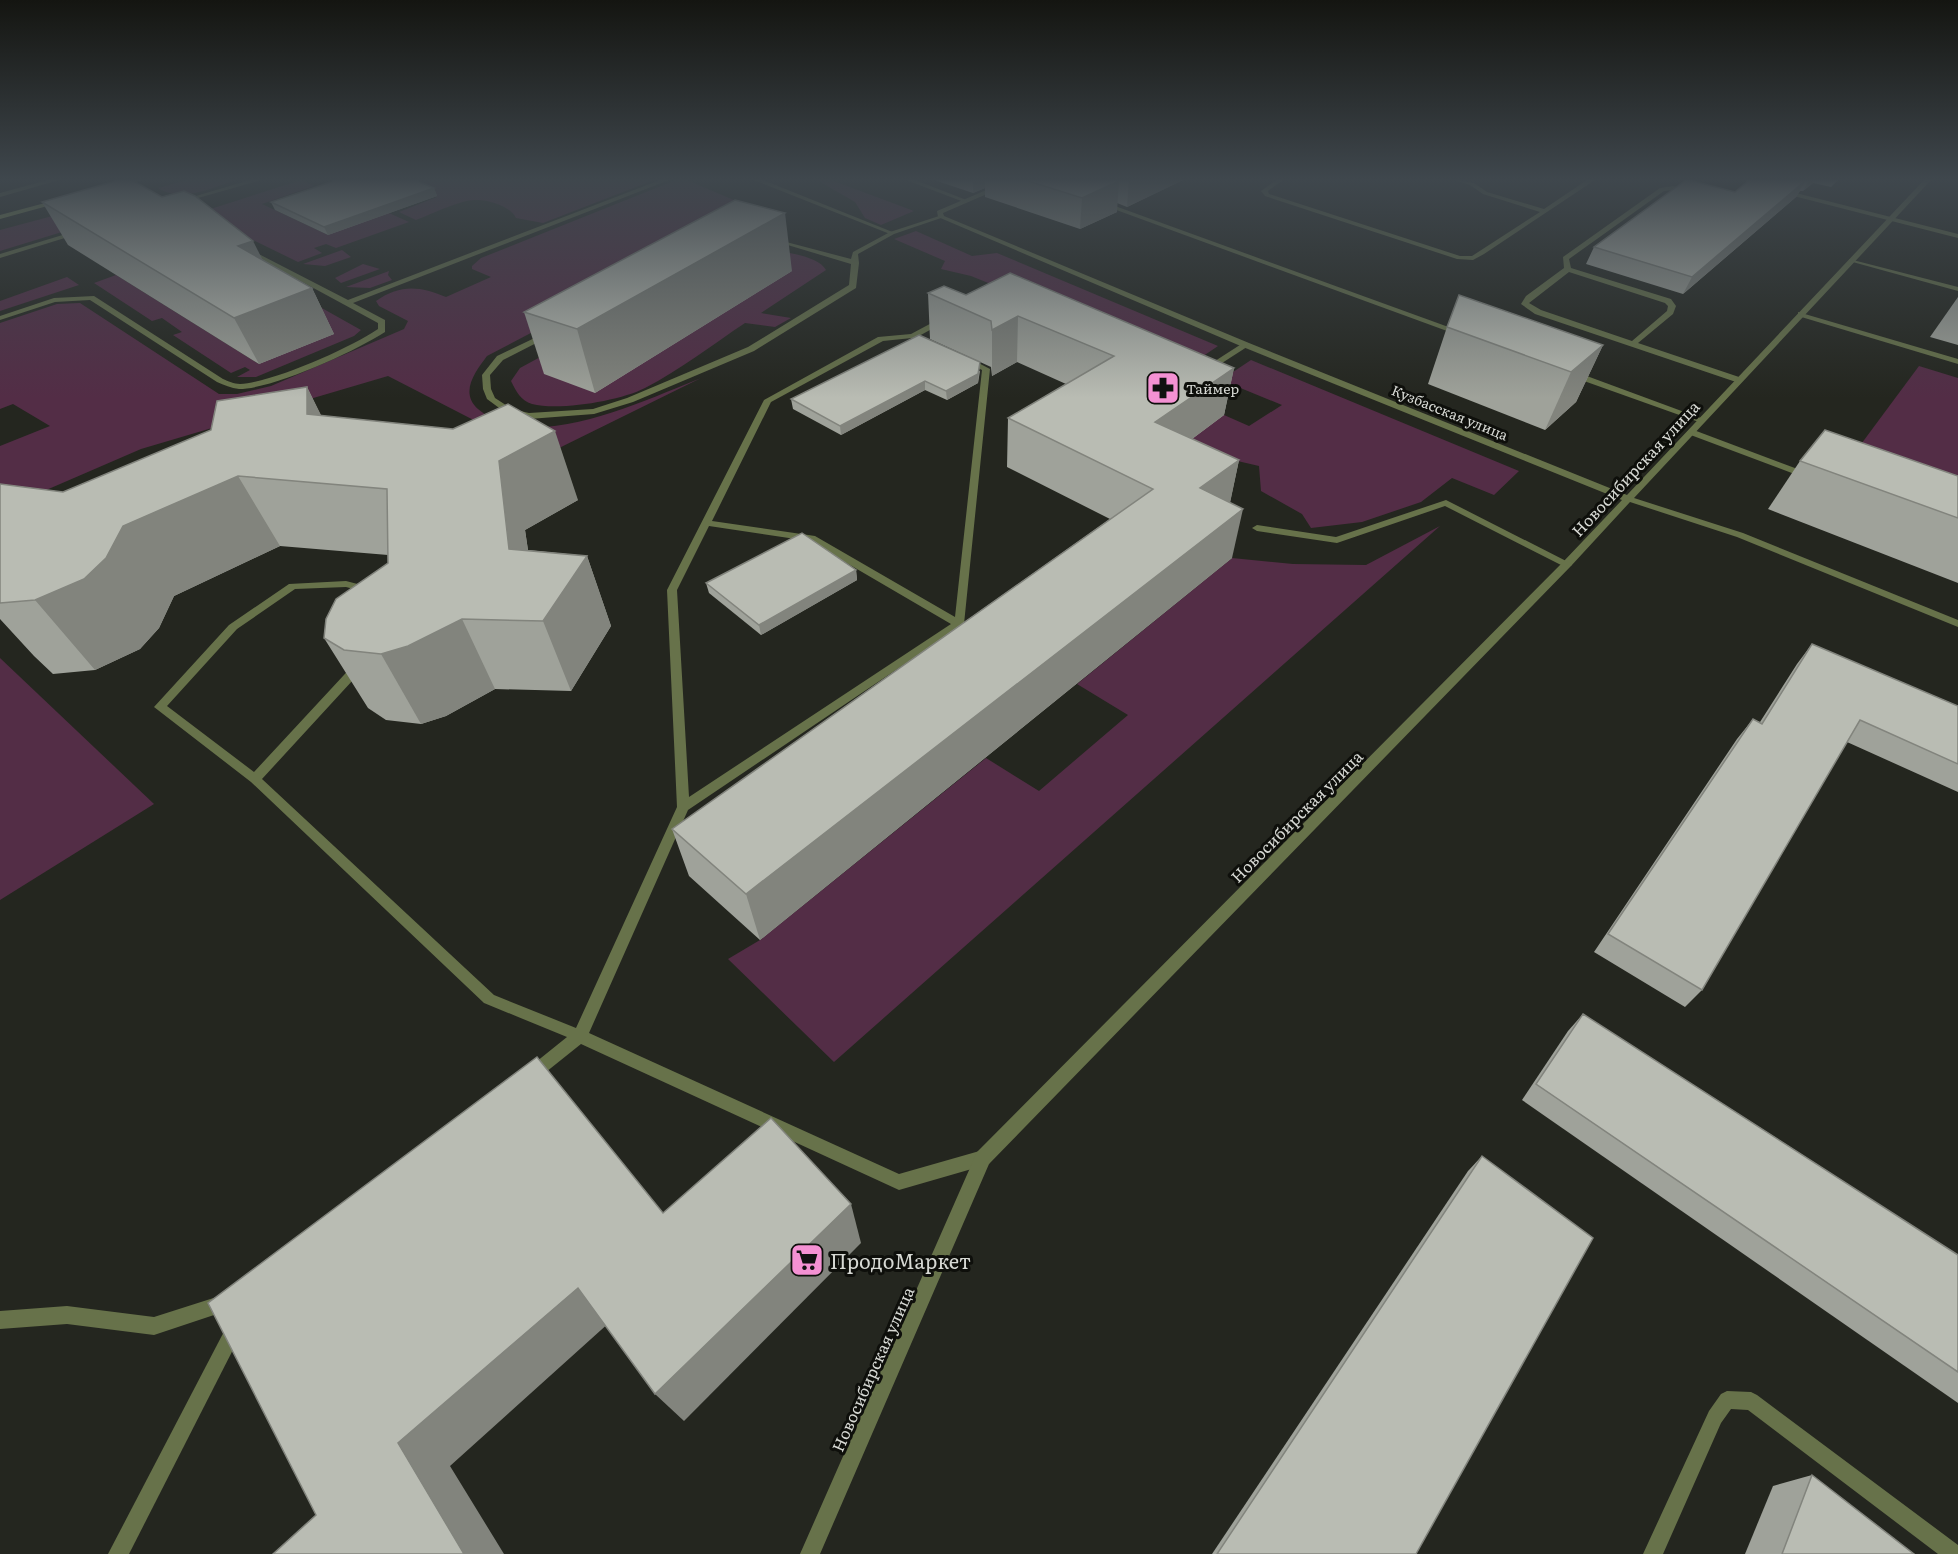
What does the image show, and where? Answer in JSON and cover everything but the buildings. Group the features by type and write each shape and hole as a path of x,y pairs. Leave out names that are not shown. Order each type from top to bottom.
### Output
{"street":[{"path":"0,318 54,300 91,298 228,385 245,386 270,380 375,336 382,330 382,322 252,253"},
{"path":"347,303 478,253"},
{"path":"820,253 856,262"},
{"path":"551,332 500,358 486,375 487,389 491,399 509,411 530,416 594,411 630,400 751,349 853,286 856,253"},
{"name":"Кузбасская улица","path":"1028,253 1246,345 1629,499 1740,535 1958,624"},
{"path":"1240,253 1470,336"},
{"path":"1442,253 1459,258 1473,258 1483,253"},
{"path":"1568,269 1565,258 1573,253"},
{"name":"Новосибирская улица","path":"810,1554 983,1158 1567,564 1858,253"},
{"path":"1851,260 1958,289"},
{"path":"1568,269 1668,301 1672,306 1670,312 1633,344"},
{"path":"1568,269 1529,298 1525,304 1538,312 1739,380"},
{"path":"514,1088 580,1036 682,807 672,590 768,400 881,339 913,336 959,313"},
{"path":"1801,314 1958,362"},
{"path":"913,336 986,369 959,624"},
{"path":"1198,372 1209,369 1246,345"},
{"path":"1559,368 1702,420"},
{"path":"1690,432 1821,481"},
{"path":"1257,528 1337,540 1446,503 1567,564"},
{"path":"706,523 812,538 959,624"},
{"path":"379,592 346,584 293,586 233,627 160,707 255,779 489,999 580,1036 899,1182 983,1158"},
{"path":"682,807 959,624"},
{"path":"255,779 370,653"},
{"path":"0,1320 67,1315 154,1326 242,1307 118,1554"},
{"path":"1653,1554 1715,1417 1727,1400 1751,1401 1954,1554"}],"shaded area":[{"path":"279,253 322,253 298,262"},
{"path":"335,253 345,253 351,257 325,266 303,264"},
{"path":"495,253 684,253 487,356 471,382 470,396 478,409 501,422 528,427 558,426 620,410 701,378 553,451 532,450 388,376 141,449 0,510 0,446 50,426 13,404 0,409 0,323 57,304 80,303 219,394 237,394 271,386 404,329 408,321 379,306 376,301 385,295 410,288 446,297 491,277 472,269 472,266 481,258"},
{"path":"789,253 816,261 826,270 761,313 791,318 775,327 745,323 658,381 634,393 589,404 558,406 532,404 519,395 511,381 520,368 730,254"},
{"path":"925,253 964,253 972,256 997,253 1218,346 1190,365 971,276 941,269 945,261"},
{"path":"363,264 380,269 341,283 335,278"},
{"path":"389,271 388,275 392,280 370,288 346,287"},
{"path":"116,275 259,364 279,284 361,330 354,336 256,377 237,377 250,370 245,367 231,373 173,335 182,332 162,318 152,321 94,283"},
{"path":"67,277 79,285 0,311 0,301"},
{"path":"1251,360 1519,471 1494,495 1452,478 1421,502 1362,522 1311,528 1302,514 1261,491 1259,466 1216,456 1161,427 1224,415 1249,426 1282,405 1221,380"},
{"path":"1919,366 1958,378 1958,492 1853,455"},
{"path":"1440,526 834,1062 728,959 760,940 986,758 1039,791 1128,715 1077,684 1232,558 1293,564 1366,565"},
{"path":"0,658 154,804 0,900"}],"place":[{"name":"Таймер","path":"1163,388"},
{"name":"ПродоМаркет","path":"807,1260"}]}
